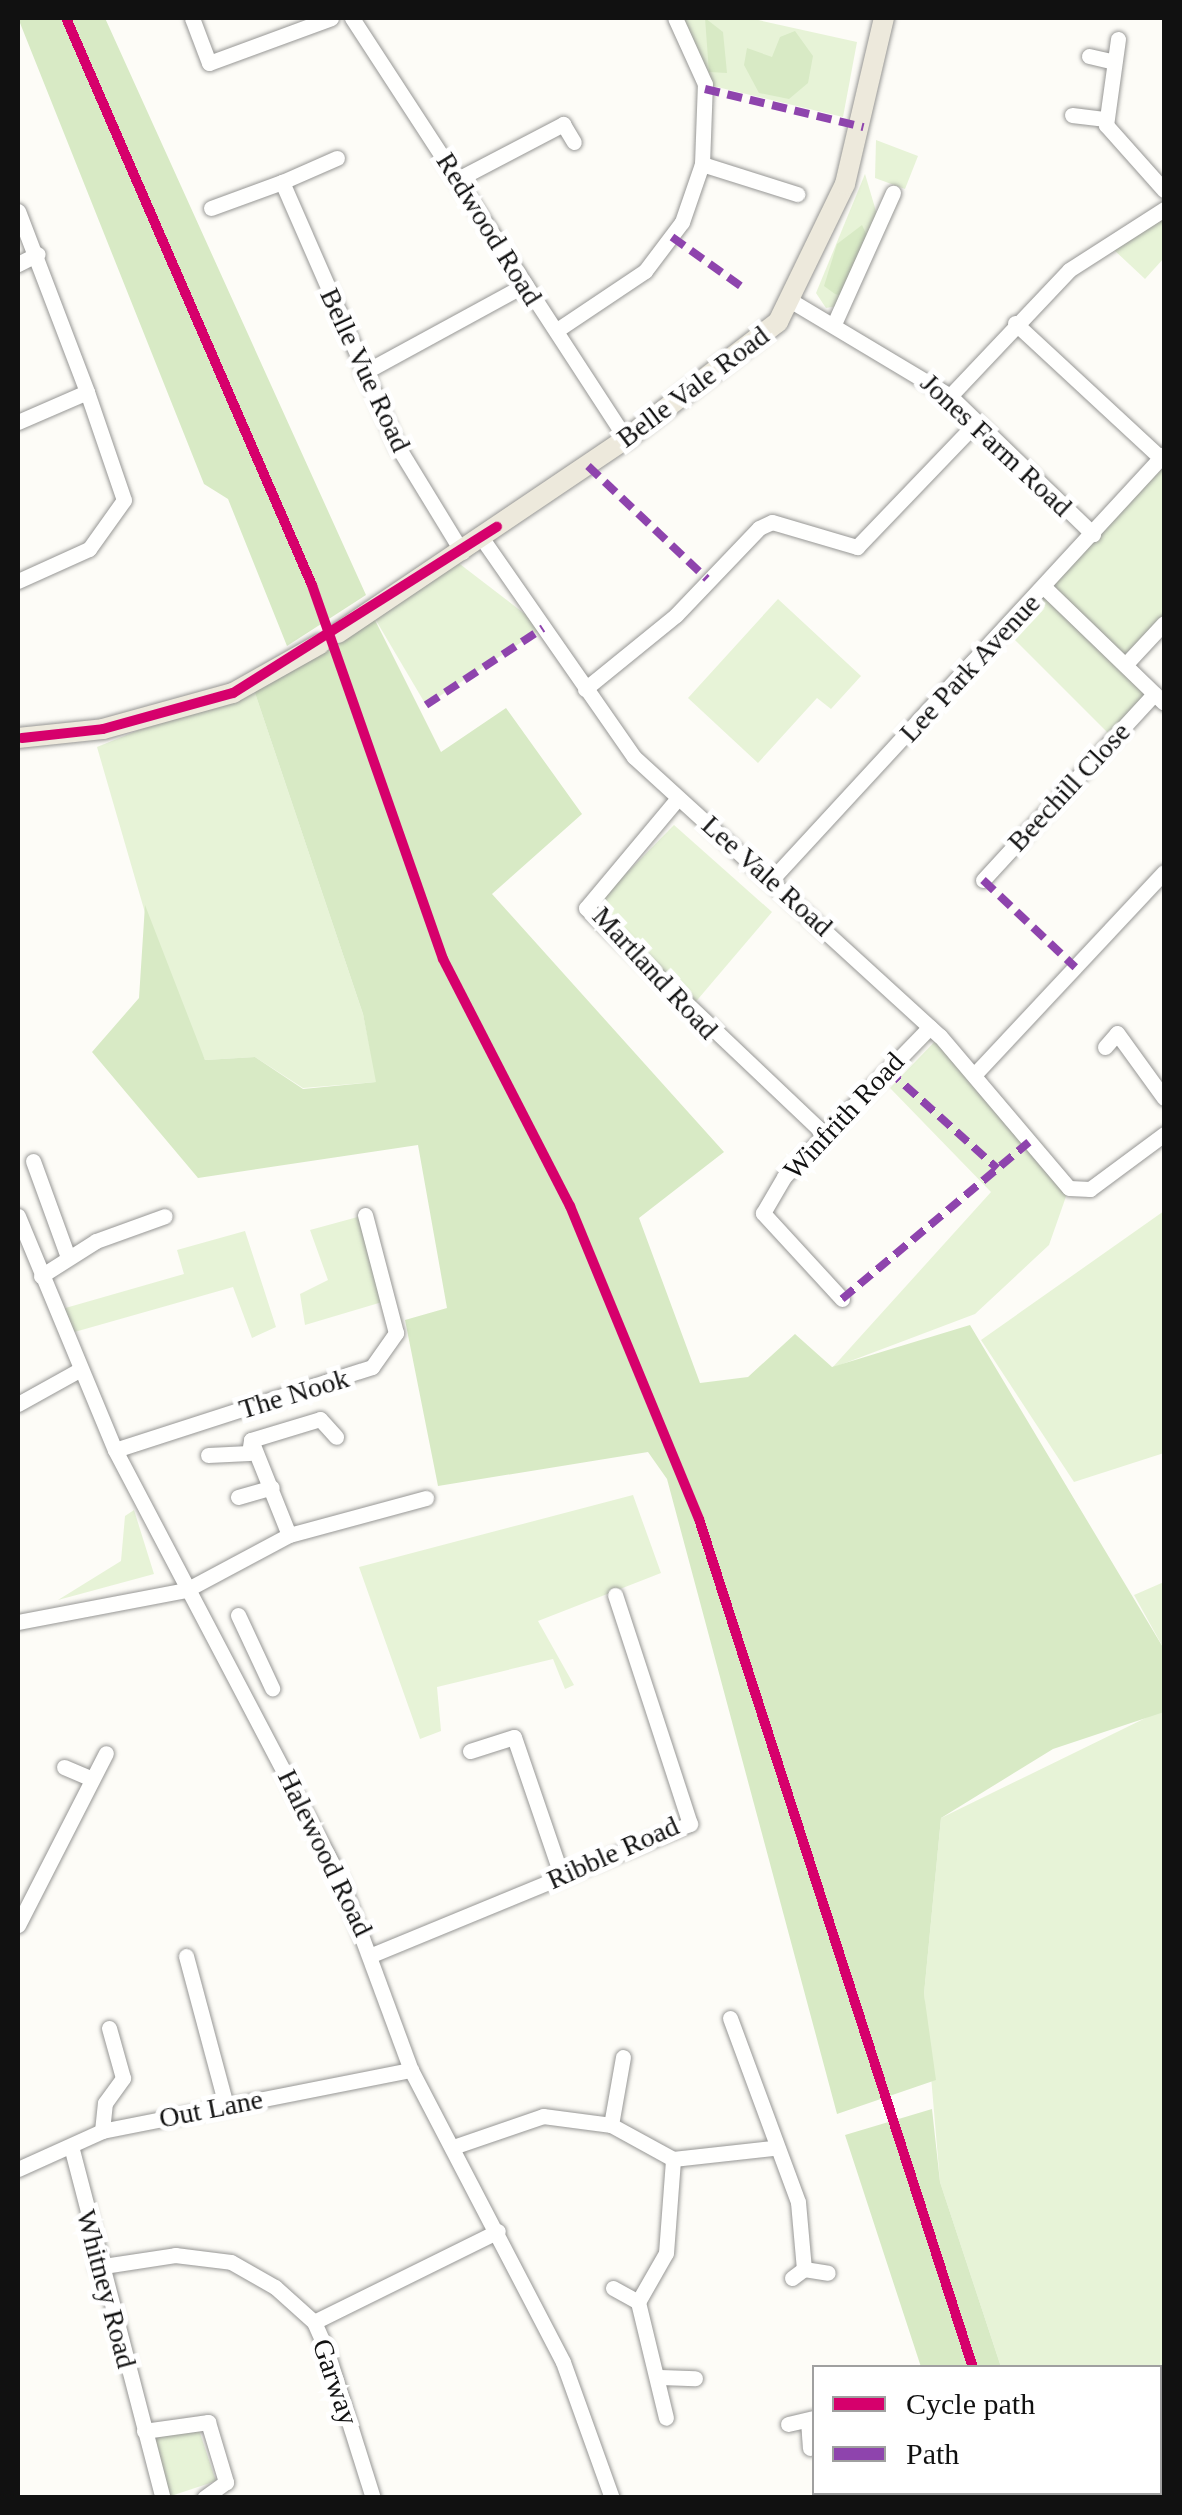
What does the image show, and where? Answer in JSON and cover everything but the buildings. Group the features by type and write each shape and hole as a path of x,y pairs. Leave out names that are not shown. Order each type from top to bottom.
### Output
{"main road":[{"name":"Belle Vale Road","path":"18,738 103,729 232,693 330,638 462,552 750,349 792,302 855,155 884,18"}],"street":[{"path":"192,18 209,63 331,18"},
{"name":"Redwood Road","path":"352,18 458,179 521,287 557,330 626,439"},
{"path":"557,330 645,271 682,222 702,164 705,84 676,18"},
{"path":"1104,119 1118,39"},
{"path":"1089,56 1114,62"},
{"path":"1072,116 1104,119 1164,190"},
{"path":"458,179 563,124 574,142"},
{"path":"211,208 337,158"},
{"path":"702,164 798,194"},
{"name":"Belle Vue Road","path":"282,182 363,373 462,552"},
{"path":"834,324 894,193"},
{"path":"950,396 1069,270 1164,209"},
{"path":"18,211 38,254 124,500 89,549 18,582"},
{"path":"18,264 38,254"},
{"path":"363,373 521,287"},
{"name":"Jones Farm Road","path":"792,302 950,396 974,425 1093,534"},
{"path":"1016,323 1163,456"},
{"path":"18,422 87,392"},
{"path":"585,689 676,615 759,528 772,522 857,547 974,425"},
{"name":"Lee Park Avenue","path":"772,879 1163,456"},
{"name":"Lee Vale Road","path":"481,537 634,758 772,879 930,1027 976,1072 1080,1192 1164,1134"},
{"path":"1045,588 1159,698"},
{"path":"1125,665 1164,623"},
{"name":"Beechill Close","path":"983,880 1159,698"},
{"name":"Martland Road","path":"678,798 586,908 824,1134"},
{"path":"976,1072 1164,872"},
{"path":"1104,1047 1130,1019"},
{"name":"Winfrith Road","path":"842,1299 763,1213 824,1134 930,1027"},
{"path":"1117,1033 1164,1098"},
{"path":"33,1161 68,1257"},
{"name":"The Nook","path":"115,1450 372,1367 396,1333 365,1215"},
{"name":"Halewood Road","path":"18,1216 26,1258 41,1276 115,1450 374,1954 410,2070 456,2146 564,2362 612,2498"},
{"path":"41,1276 68,1257 164,1216"},
{"path":"18,1404 79,1370"},
{"path":"251,1440 320,1419 336,1437"},
{"path":"208,1455 248,1453 251,1440"},
{"path":"251,1440 289,1536"},
{"path":"238,1497 272,1487"},
{"path":"18,1622 186,1590 289,1536 426,1498"},
{"name":"Ribble Road","path":"374,1954 690,1824 615,1595"},
{"path":"238,1616 272,1688"},
{"path":"236,1679 261,1666"},
{"path":"470,1751 514,1738 562,1877"},
{"path":"18,1926 106,1753"},
{"path":"64,1767 92,1779"},
{"path":"186,1956 226,2105"},
{"path":"730,2018 758,2078 772,2148 798,2202 798,2274 828,2273"},
{"path":"102,2131 105,2103 123,2078 110,2028"},
{"path":"611,2125 623,2057"},
{"name":"Out Lane","path":"18,2169 102,2131 410,2070"},
{"path":"456,2146 542,2116 611,2125 673,2159 772,2148"},
{"name":"Whitney Road","path":"71,2146 97,2266 163,2498"},
{"path":"638,2302 666,2252 673,2159"},
{"path":"314,2322 498,2231"},
{"name":"Garway","path":"97,2266 176,2255 230,2262 314,2322 373,2498"},
{"path":"613,2288 638,2302 660,2376 666,2418"},
{"path":"660,2376 695,2378"},
{"path":"788,2424 811,2419 810,2448"},
{"path":"144,2431 208,2422 226,2482 204,2498"}],"green space":[{"path":"18,18 105,18 366,595 287,646 228,499 204,484"},
{"path":"683,18 749,18 857,42 843,117 713,86"},
{"path":"705,18 723,32 727,73 709,72"},
{"path":"795,31 813,56 808,83 789,99 759,93 744,65 747,48 772,57 780,37"},
{"path":"876,140 918,156 905,189 875,178"},
{"path":"865,174 878,218 838,306 826,308 816,293"},
{"path":"1164,202 1164,258 1145,279 1112,248"},
{"path":"862,225 869,240 842,296 835,294 824,286 837,244"},
{"path":"1164,461 1164,623 1126,665 1154,694 1114,739 1007,632"},
{"path":"452,558 543,628 426,705 371,612"},
{"path":"778,599 861,676 831,709 817,698 758,763 688,698"},
{"path":"371,612 441,752 506,708 582,814 492,894 724,1152 639,1218 700,1383 748,1377 795,1334 832,1367 970,1325 1164,1649 1164,1712 1053,1749 941,1818 924,1994 936,2080 837,2114 667,1479 648,1452 438,1486 405,1320 447,1308 418,1145 198,1178 92,1052 139,998 145,905 205,1060 255,1057 303,1089 376,1082 363,1014 252,684"},
{"path":"252,684 363,1014 377,1082 303,1088 255,1057 205,1060 159,961 97,747"},
{"path":"674,825 772,912 693,1005 603,919 602,898"},
{"path":"940,1036 1069,1188 1049,1245 975,1314 832,1368 991,1192 890,1088"},
{"path":"1164,1211 1164,1453 1074,1482 981,1340"},
{"path":"365,1215 389,1300 305,1325 300,1294 328,1280 310,1230"},
{"path":"245,1231 276,1327 252,1338 233,1287 64,1335 55,1311 184,1274 177,1250"},
{"path":"633,1495 661,1573 538,1621 574,1685 565,1689 553,1659 437,1687 441,1731 420,1739 359,1567"},
{"path":"134,1510 154,1574 58,1600 121,1561 125,1516"},
{"path":"1164,1582 1164,1649 1134,1595"},
{"path":"1164,1709 1164,2497 1041,2497 1162,2495 1162,2365 1000,2365 940,2182 924,1994 941,1818"},
{"path":"932,2109 940,2182 1000,2365 920,2365 845,2135"},
{"path":"198,2427 216,2481 168,2497 150,2436"},
{"path":"960,2495 1041,2497 960,2497"}],"marked path":[{"path":"705,89 863,127"},
{"path":"672,237 742,287"},
{"path":"588,466 707,579"},
{"path":"426,705 543,628"},
{"path":"983,880 1075,967"},
{"path":"888,1070 997,1168"},
{"path":"842,1299 1029,1142"}],"cycle path":[{"path":"66,18 312,585 443,959 570,1206 699,1519 972,2365"},
{"path":"22,738 103,729 233,693 497,527"}]}
